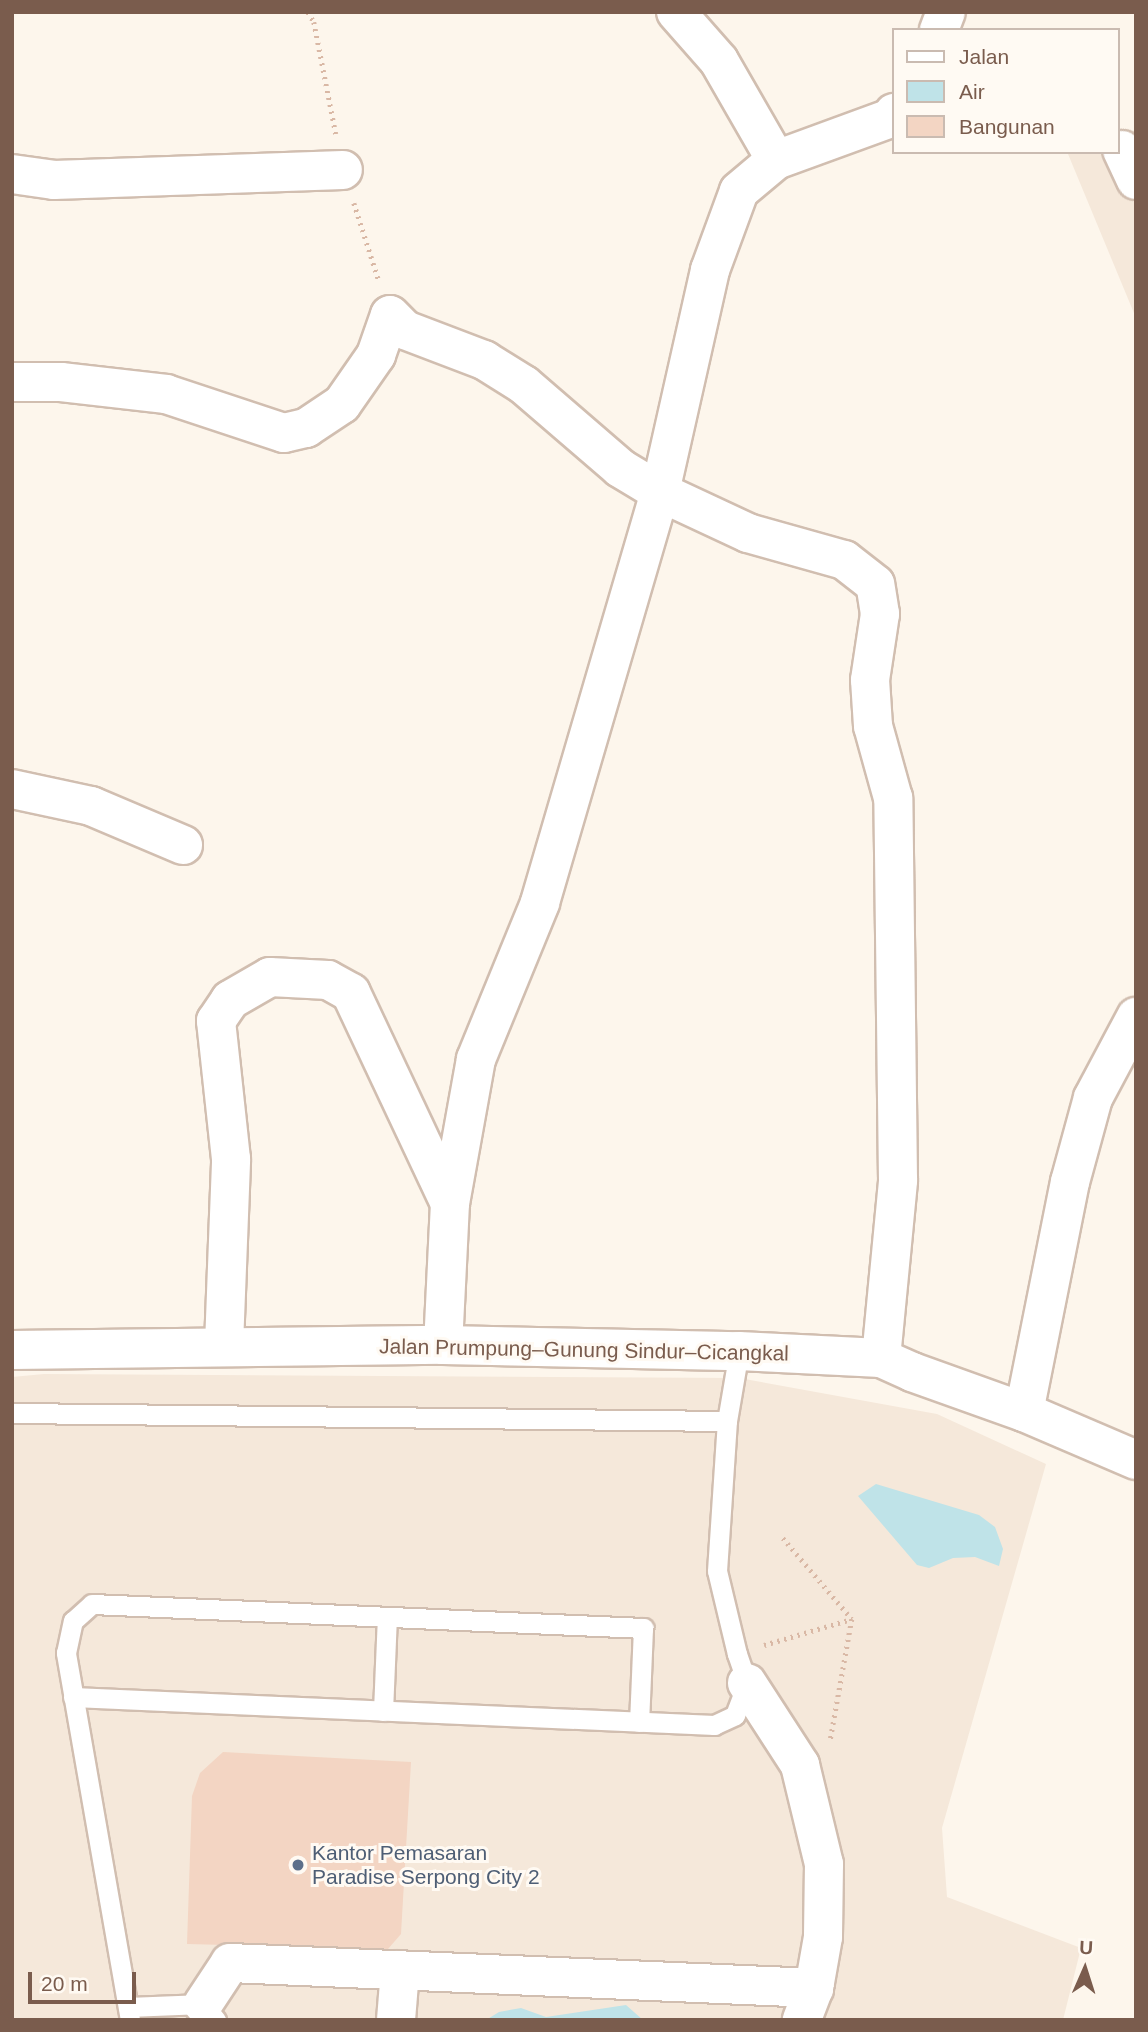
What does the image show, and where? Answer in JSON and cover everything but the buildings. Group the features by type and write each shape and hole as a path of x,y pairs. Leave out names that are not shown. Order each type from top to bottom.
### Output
{"street":[{"path":"676,12 719,61 776,160"},
{"path":"443,1345 450,1203 476,1059 540,902 660,492 710,270 739,191 776,160 892,116"},
{"path":"12,174 54,180 343,170"},
{"path":"12,382 61,382 166,394 284,433 306,428 342,404 376,355 390,315 405,330 484,360 524,385 620,468 660,492 748,533 844,561 875,584 880,614 870,680 873,726 893,798 898,1180 881,1358"},
{"path":"12,789 92,806 183,845"},
{"path":"224,1345 231,1159 215,1021 230,1000 270,977 328,980 351,993 450,1203"},
{"path":"1024,1412 1070,1182 1093,1098 1136,1017"},
{"name":"Jalan Prumpung–Gunung Sindur–Cicangkal","path":"12,1350 224,1345 443,1345 739,1351 881,1358 912,1372 1024,1412 1136,1460"},
{"path":"209,2012 230,1963 400,1970 808,2004 823,1937 824,1864 800,1765 742,1668"},
{"path":"396,2020 400,1970"}],"lane":[{"path":"73,1697 714,1725 736,1715 742,1668 717,1571 727,1421 739,1351"},
{"path":"12,1413 727,1421"},
{"path":"209,2012 129,2013 66,1653 73,1621 92,1604 643,1628 639,1722"},
{"path":"383,1711 387,1617"}],"path":[{"path":"783,1538 852,1619"},
{"path":"742,1668 852,1619"},
{"path":"829,1748 852,1619"}],"shaded area":[{"path":"1136,130 1136,318 1068,154 1120,154 1120,135"},
{"path":"44,1374 739,1378 937,1414 1046,1464 942,1828 947,1897 1081,1948 1063,2020 12,2020 12,1377"}],"water":[{"path":"876,1484 979,1515 995,1527 1003,1549 999,1566 975,1557 953,1558 929,1568 917,1565 858,1496"},
{"path":"626,2005 643,2020 486,2020 499,2012 521,2008 546,2017"}],"place":[{"name":"Kantor Pemasaran Paradise Serpong City 2","path":"298,1865"}]}
